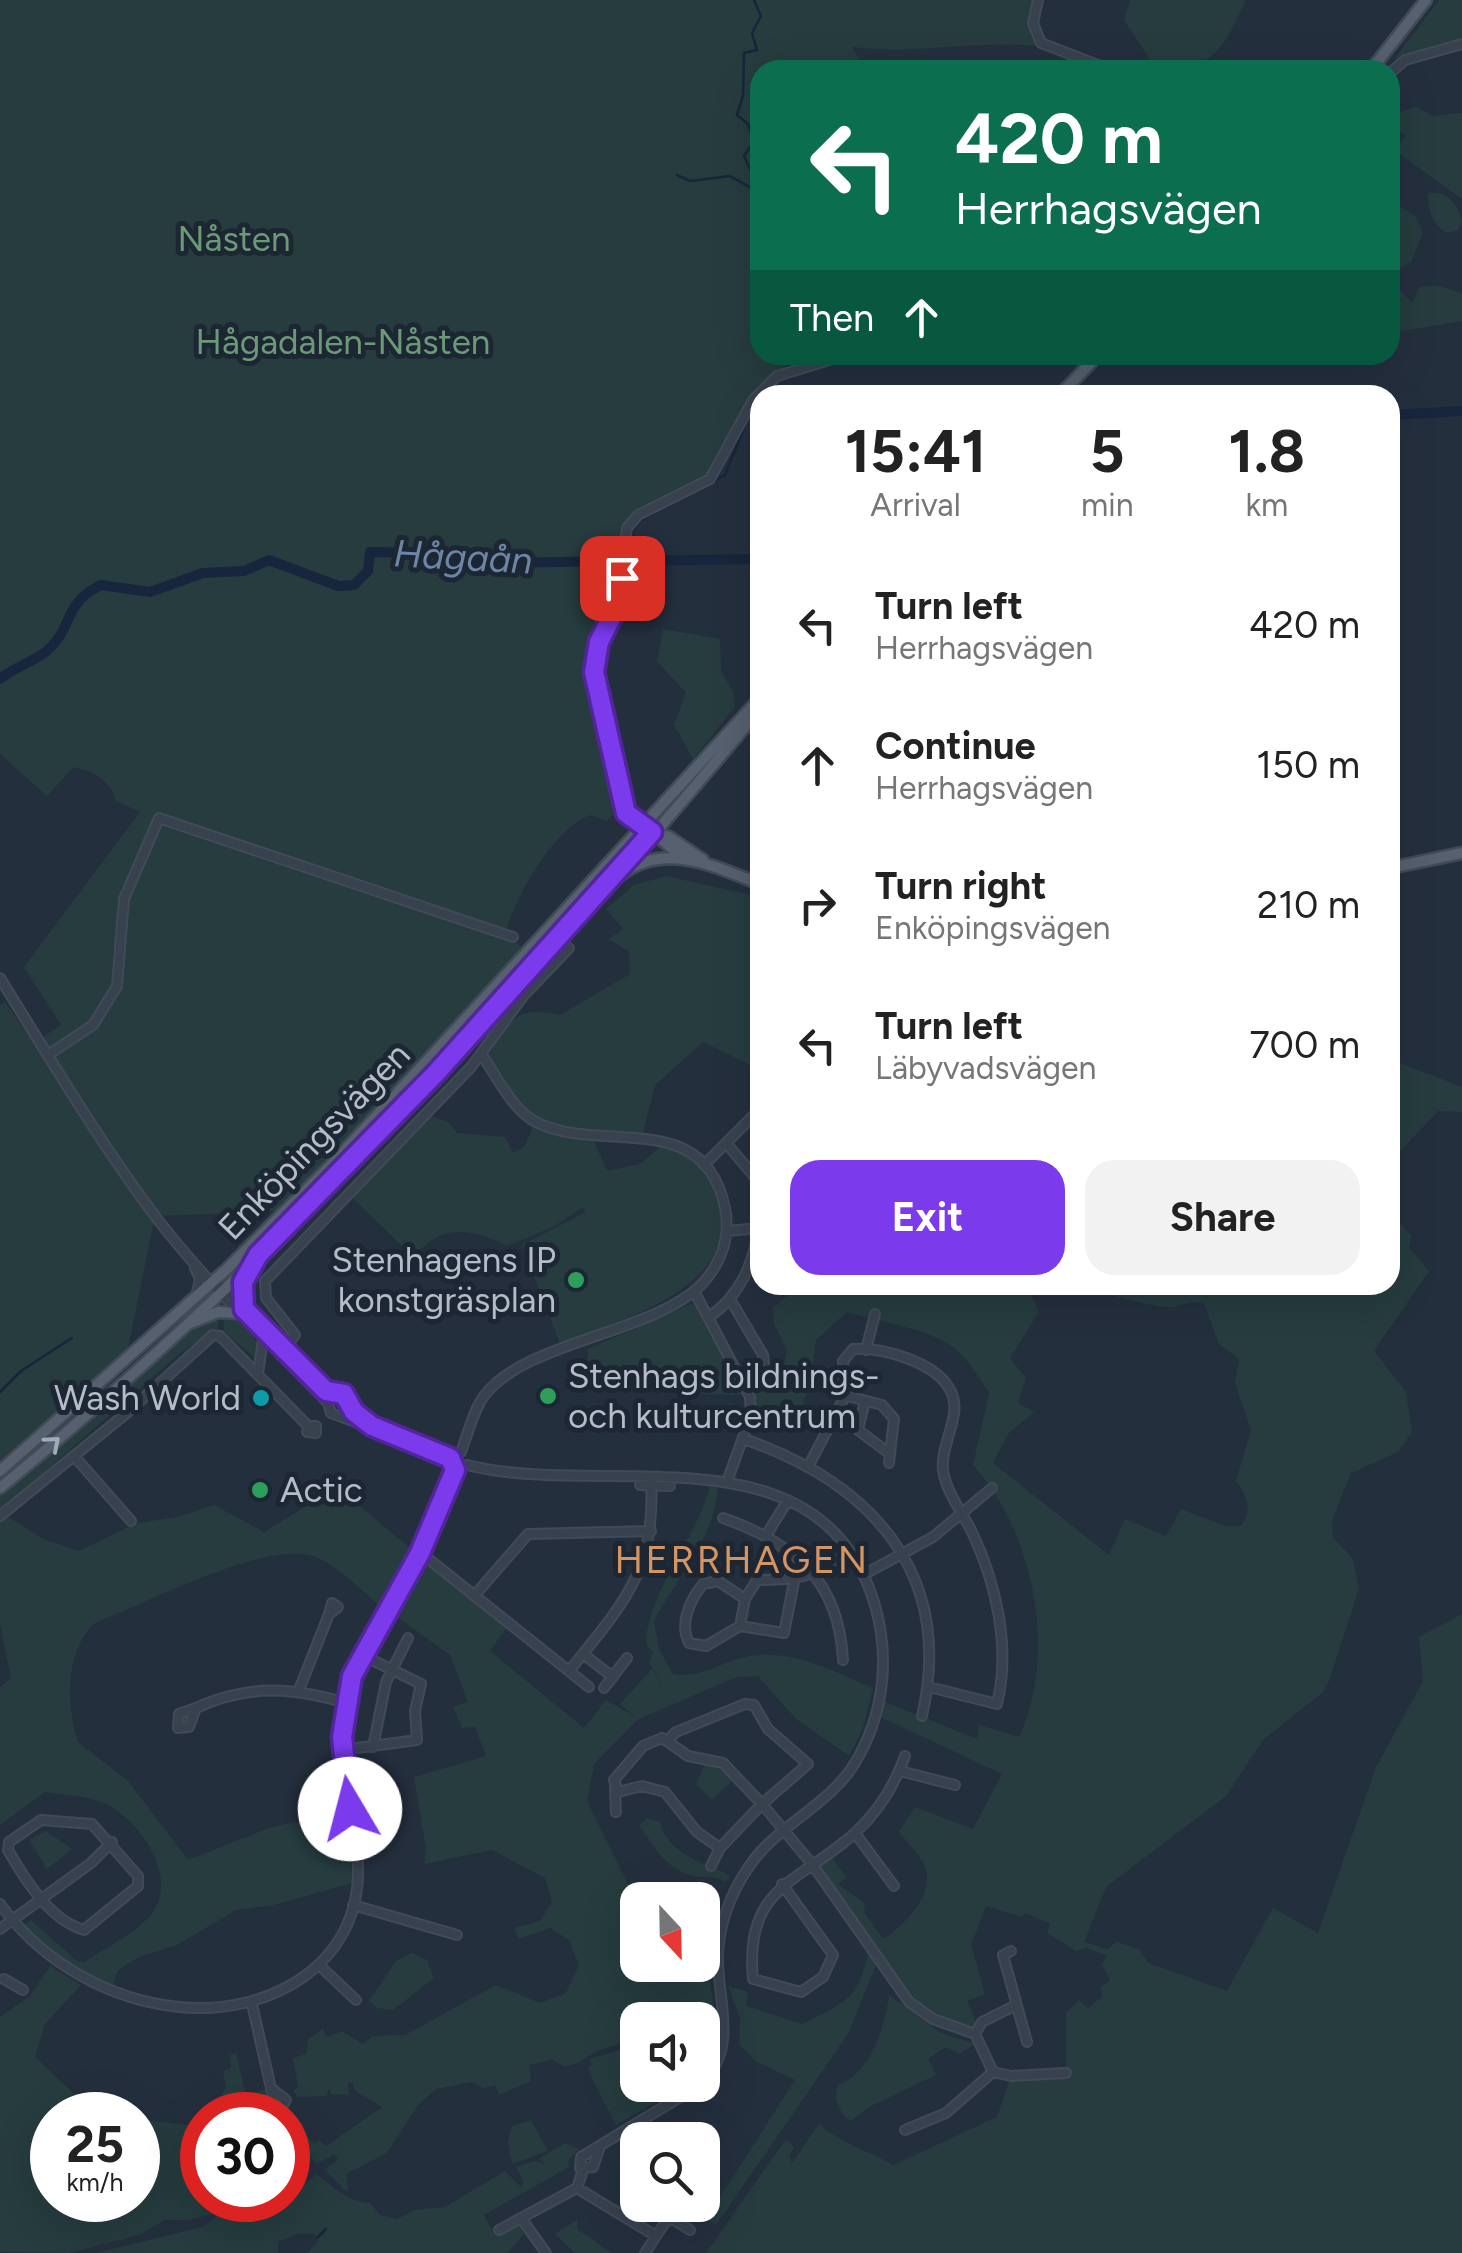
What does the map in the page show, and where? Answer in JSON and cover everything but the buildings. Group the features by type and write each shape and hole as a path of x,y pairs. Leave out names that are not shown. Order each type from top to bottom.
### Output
{"main road":[{"path":"1380,60 1426,0"},
{"path":"1070,385 1088,365"},
{"path":"648,829 750,710"},
{"path":"648,829 667,817 750,720"},
{"path":"667,817 670,838"},
{"path":"648,829 670,838 711,865"},
{"path":"648,829 659,842 686,860"},
{"name":"Enköpingsvägen","path":"2,1479 196,1297 218,1286 258,1255 336,1180 598,894 648,829"},
{"name":"Enköpingsvägen","path":"2,1479 180,1328 648,829"},
{"path":"1400,866 1462,853"},
{"path":"598,894 642,861 660,857 711,865 750,880"},
{"path":"180,1328 218,1312 241,1311 243,1282 258,1255"}],"street":[{"path":"1038,0 1033,23 1040,43 1085,60"},
{"path":"1400,66 1462,44"},
{"path":"1383,56 1386,60"},
{"path":"768,385 777,376 802,365"},
{"path":"648,829 626,813 594,672 599,642 618,604 628,528 638,516 710,479 722,463 750,404"},
{"path":"48,1056 93,1025 117,986 124,900 159,818 513,938"},
{"path":"283,1353 295,1334 266,1298 266,1281 482,1055 524,995 569,948"},
{"path":"0,978 114,1158 184,1252 200,1279 196,1297"},
{"path":"450,1458 462,1452 481,1401 493,1387 528,1366 694,1291 714,1269 727,1231 722,1197 704,1166 666,1142 566,1132 530,1119 482,1055"},
{"path":"704,1166 750,1118"},
{"path":"743,1124 750,1123"},
{"path":"726,1142 750,1171"},
{"path":"727,1231 750,1229"},
{"path":"184,1252 340,1416 450,1458 455,1470"},
{"path":"710,1318 750,1274"},
{"path":"694,1291 742,1377 751,1408 728,1479"},
{"path":"730,1300 764,1356 764,1364 742,1377"},
{"path":"241,1311 263,1339 283,1353"},
{"path":"866,1350 875,1314"},
{"path":"0,1516 212,1335 220,1336 313,1427"},
{"path":"258,1374 263,1339"},
{"path":"808,1465 844,1395 844,1356 853,1349 929,1368 948,1385 955,1407 943,1469 990,1578 999,1622 1001,1680 997,1704 929,1687"},
{"path":"313,1427 329,1402 344,1394 350,1407 372,1426"},
{"path":"844,1395 886,1408 895,1420 889,1459 858,1430"},
{"path":"848,1435 858,1430 865,1401"},
{"path":"313,1427 340,1416 350,1407"},
{"path":"895,1420 908,1416"},
{"path":"744,1439 808,1465 868,1508 904,1555 925,1617 929,1687 922,1716"},
{"path":"462,1452 467,1464"},
{"path":"78,1453 131,1522"},
{"path":"0,1904 12,1920 79,1975 136,1999 188,2008 252,2004 290,1988 320,1965 340,1936 353,1905 358,1860 342,1750 346,1703 362,1655 420,1553 455,1470 467,1464 526,1477 728,1479 788,1500 824,1526 848,1552 863,1575 883,1641 883,1676 876,1715 847,1776 753,1860 728,1907 718,1957 723,2044 720,2050"},
{"path":"570,1670 634,1584 651,1531 651,1481"},
{"path":"640,1486 651,1481 670,1486"},
{"path":"863,1575 904,1555 992,1488"},
{"path":"768,1534 788,1500"},
{"path":"723,1518 768,1534 814,1576 834,1609 843,1660"},
{"path":"474,1596 528,1534 651,1531"},
{"path":"740,1626 745,1598 757,1580 794,1582 814,1576 848,1552"},
{"path":"420,1553 589,1687"},
{"path":"745,1598 718,1581 703,1584 692,1601 684,1632 690,1642 699,1647 740,1626 784,1632 794,1582"},
{"path":"299,1690 329,1614"},
{"path":"372,1747 379,1704 408,1638"},
{"path":"583,1654 613,1677"},
{"path":"342,1750 418,1740 415,1711 421,1684 362,1655"},
{"path":"604,1688 627,1658"},
{"path":"196,1708 254,1690 299,1690 346,1703"},
{"path":"667,1742 676,1732 745,1704 754,1705 768,1729 808,1764 720,1848 711,1866"},
{"path":"616,1812 614,1780 643,1746 662,1738 688,1756 723,1763 812,1864 909,2002 933,2018 975,2034 992,2072"},
{"path":"782,1884 833,1955 823,1977 800,1992 753,1979 758,1920 782,1884 855,1833 879,1806 906,1756"},
{"path":"900,1771 954,1785"},
{"path":"615,1788 622,1792 650,1787 665,1792 698,1832 720,1848"},
{"path":"41,1820 92,1824 112,1842 139,1880 102,1918 81,1931 42,1899 8,1850 10,1842 41,1820"},
{"path":"855,1833 894,1886"},
{"path":"0,1929 112,1842"},
{"path":"353,1905 458,1935"},
{"path":"1011,1952 1003,1955 1027,2042"},
{"path":"320,1965 356,2000"},
{"path":"1,1980 23,1990"},
{"path":"252,2004 271,2088"},
{"path":"975,2034 982,2022 1016,2005"},
{"path":"992,2072 1012,2076 1066,2072"},
{"path":"905,2130 946,2113 992,2072"},
{"path":"499,2230 577,2188 583,2170 578,2160 583,2155 672,2102"},
{"path":"583,2170 593,2168 600,2146"},
{"path":"577,2188 656,2236"},
{"path":"646,2253 670,2217 690,2230"},
{"path":"521,2218 546,2253"}],"green space":[{"name":"Hågadalen-Nåsten","path":"0,0 1040,0 1036,9 1037,46 852,47 860,60 750,60 750,365 800,366 770,385 750,385 750,412 726,461 693,490 647,514 627,530 629,570 621,604 597,661 597,680 613,744 605,746 618,810 606,821 590,815 576,823 550,849 518,900 505,932 524,949 280,1211 155,1216 126,1358 0,1466 0,1005 5,1002 34,1043 61,1025 24,967 140,812 116,801 101,778 74,767 47,796 0,754"},
{"path":"1130,0 1246,0 1231,31 1206,60 1150,60 1124,20"},
{"path":"1439,0 1462,0 1462,41 1394,59"},
{"path":"1416,107 1433,116 1462,113 1462,199 1400,155 1400,144 1406,135 1400,132 1400,112"},
{"path":"1428,193 1446,196 1454,204 1462,221 1458,230 1447,233 1438,226 1430,211"},
{"path":"1400,206 1415,216 1423,233 1411,262 1400,268"},
{"path":"1425,286 1441,286 1462,294 1462,321 1400,331 1400,290 1412,303 1419,288"},
{"path":"663,629 720,639 721,671 733,691 735,707 693,759 674,725 686,693 657,661"},
{"path":"666,876 750,895 750,1065 703,1042 655,1085 643,1133 599,1130 593,1139 607,1171 640,1164 660,1147 694,1162 715,1193 722,1225 716,1252 699,1274 675,1294 646,1310 560,1344 522,1245 584,1213 585,1206 553,1227 507,1246 482,1235 454,1232 409,1253 351,1196 430,1116 448,1122 457,1133 505,1137 513,1153 525,1146 532,1129 487,1057 508,1025 523,1014 560,1015 630,974 629,952 609,939 623,929 606,909 634,885"},
{"path":"1400,1063 1462,1087 1462,1112 1438,1111 1400,1151"},
{"path":"1400,1224 1412,1236 1409,1247 1429,1271 1374,1351 1406,1392 1412,1432 1398,1452 1351,1473 1332,1521 1333,1537 1353,1559 1359,1589 1329,1681 1323,1692 1263,1740 1226,1796 1106,1887 1084,1942 1108,1949 1116,1942 1139,1949 1148,1963 1227,1991 1273,1908 1318,1933 1376,1767 1423,1681 1419,1637 1462,1614 1462,2253 706,2253 784,2142 788,2140 794,2148 789,2156 792,2163 819,2124 845,2142 893,2165 997,2117 1011,2076 1066,2073 1066,2013 1079,2000 1088,2008 1103,1996 1100,1988 1110,1980 1102,1965 1107,1956 1086,1948 1076,1951 1047,1933 1050,1924 1025,1913 1022,1917 986,1906 971,1945 985,1994 967,2001 977,2024 954,2023 930,2012 885,1967 817,1865 830,1855 847,1878 838,1884 865,1904 864,1912 883,1939 909,1917 922,1897 927,1876 922,1861 899,1831 915,1807 973,1829 1002,1774 876,1715 880,1700 977,1739 979,1725 1019,1737 1031,1704 1038,1632 1025,1559 994,1493 973,1465 989,1393 969,1364 954,1348 932,1336 847,1312 816,1340 810,1385 796,1422 751,1408 750,1397 781,1380 787,1350 774,1324 773,1308 788,1295 1031,1295 1039,1312 1010,1358 1026,1378 1018,1403 1034,1412 1008,1434 993,1463 1109,1555 1125,1519 1166,1536 1181,1509 1225,1526 1241,1526 1247,1515 1247,1503 1236,1481 1251,1430 1235,1383 1239,1359 1219,1344 1204,1304 1155,1306 1112,1295 1400,1295"},
{"path":"693,1303 744,1395 700,1394 689,1399 681,1387 665,1391 664,1373 587,1369 588,1349"},
{"path":"224,1314 239,1320 250,1331 257,1345 258,1361 224,1331"},
{"path":"219,1315 218,1327 179,1354 0,1511 0,1496 183,1333"},
{"path":"710,1486 718,1487 702,1541 654,1621 659,1649 673,1674 702,1672 747,1657 780,1655 812,1663 873,1688 863,1728 849,1756 796,1719 758,1676 736,1677 637,1720 594,1764 587,1801 627,1882 620,1882 620,1982 710,1982 713,2002 620,2002 620,2044 599,2050 576,2064 564,2066 552,2060 529,2065 531,2081 499,2095 495,2085 484,2088 472,2082 436,2089 418,2105 387,2153 346,2174 348,2191 345,2190 324,2170 338,2160 334,2154 317,2164 310,2156 310,2139 314,2143 320,2140 326,2146 382,2107 355,2091 352,2082 348,2083 349,2095 331,2094 330,2088 326,2096 294,2092 298,2087 293,2058 306,2054 308,2039 323,2029 327,2037 342,2031 363,2044 373,2036 405,2035 496,1985 540,2003 566,1993 579,1965 569,1940 550,1928 519,1939 514,1928 540,1921 552,1902 545,1878 492,1850 424,1864 426,1848 414,1777 486,1756 475,1727 462,1728 453,1707 468,1702 450,1655 392,1613 421,1559 426,1558 510,1623 490,1651 584,1728 606,1700 634,1716 620,1704 652,1669 670,1700 649,1662 653,1653 646,1644 649,1625 663,1585 704,1506"},
{"path":"337,1487 416,1553 383,1609 318,1558 286,1554 260,1559 202,1578 95,1623 78,1648 70,1695 78,1742 128,1781 188,1860 269,1828 346,1811 353,1883 273,1905 236,1910 177,1945 139,1957 118,1970 112,1987 73,1967 23,1926 31,1920 77,1961 85,1962 147,1919 160,1897 161,1880 150,1847 139,1832 113,1808 92,1799 45,1792 0,1825 0,1687 11,1678 0,1624 0,1518 4,1514 43,1539 79,1551 137,1523 178,1517 214,1505 264,1532"},
{"path":"707,1760 735,1778 712,1800 696,1784"},
{"path":"647,1818 660,1822 679,1851 730,1876 726,1882 692,1876 671,1865 639,1826"},
{"path":"46,1831 72,1849 47,1869 29,1840"},
{"path":"869,1951 877,1963 848,2034 720,2219 720,2197 795,2080 755,2061 739,2044 740,2018 728,1986 748,1992 746,2006 802,2024 847,1998 859,1981"},
{"path":"412,1953 427,1960 434,1978 393,2010 377,2008 369,2001 396,1961"},
{"path":"50,1966 81,1985 45,2024 35,2057 72,2092 30,2092 30,2222 160,2222 160,2122 180,2124 180,2220 164,2220 139,2235 69,2253 0,2252 0,2017 30,1996"},
{"path":"889,1995 941,2033 975,2044 959,2054 946,2047 928,2059 936,2075 871,2106 850,2121 838,2105 838,2085 858,2072 874,2049"},
{"path":"620,2050 620,2102 656,2102 616,2125 587,2068 592,2065 590,2059"},
{"path":"236,2053 245,2092 223,2092 223,2071 231,2068 230,2055"},
{"path":"531,2120 548,2151 512,2164 508,2143 512,2126"},
{"path":"565,2143 579,2149 568,2161 569,2167 484,2215 495,2235 518,2224 524,2234 507,2253 307,2253 318,2242 315,2234 296,2234 278,2242 278,2253 95,2253 203,2227 210,2222 310,2222 310,2180 317,2174 349,2197 370,2203 380,2215 397,2219 414,2210 445,2207 505,2171 521,2187 524,2182 516,2167 535,2161 547,2164 539,2159"},
{"path":"577,2220 577,2229 612,2253 575,2253 555,2234"}],"waterway":[{"path":"750,130 737,115 743,96 744,53 757,50 752,33 761,16 754,0"},
{"path":"750,147 744,156 750,169"},
{"path":"677,175 690,181 730,176 750,187"},
{"path":"773,374 790,365"},
{"name":"Hågaån","path":"1400,414 1462,411"},
{"path":"629,562 633,530 641,520 725,475 749,416"},
{"name":"Hågaån","path":"0,679 48,650 80,600 101,585 150,592 203,573 244,571 269,560 338,586 354,585 368,571 370,552 436,553 486,563 750,559"},
{"path":"0,1392 21,1371 72,1338"},
{"path":"317,2238 326,2229"}],"place":[{"name":"Stenhagens IP konstgräsplan","path":"576,1280"},
{"name":"Stenhags bildnings- och kulturcentrum","path":"548,1396"},
{"name":"Wash World","path":"261,1398"},
{"name":"Actic","path":"260,1490"}],"district":[{"name":"HERRHAGEN","path":"742,1560"}],"route":[{"path":"350,1809 342,1737 352,1676 420,1553 455,1470 450,1458 372,1426 354,1412 348,1396 326,1391 244,1309 243,1282 258,1255 336,1180 436,1073 652,832 626,813 619,768 594,672 599,642 618,604 622,578"}],"park label":[{"name":"Nåsten","path":"234,239"}]}
